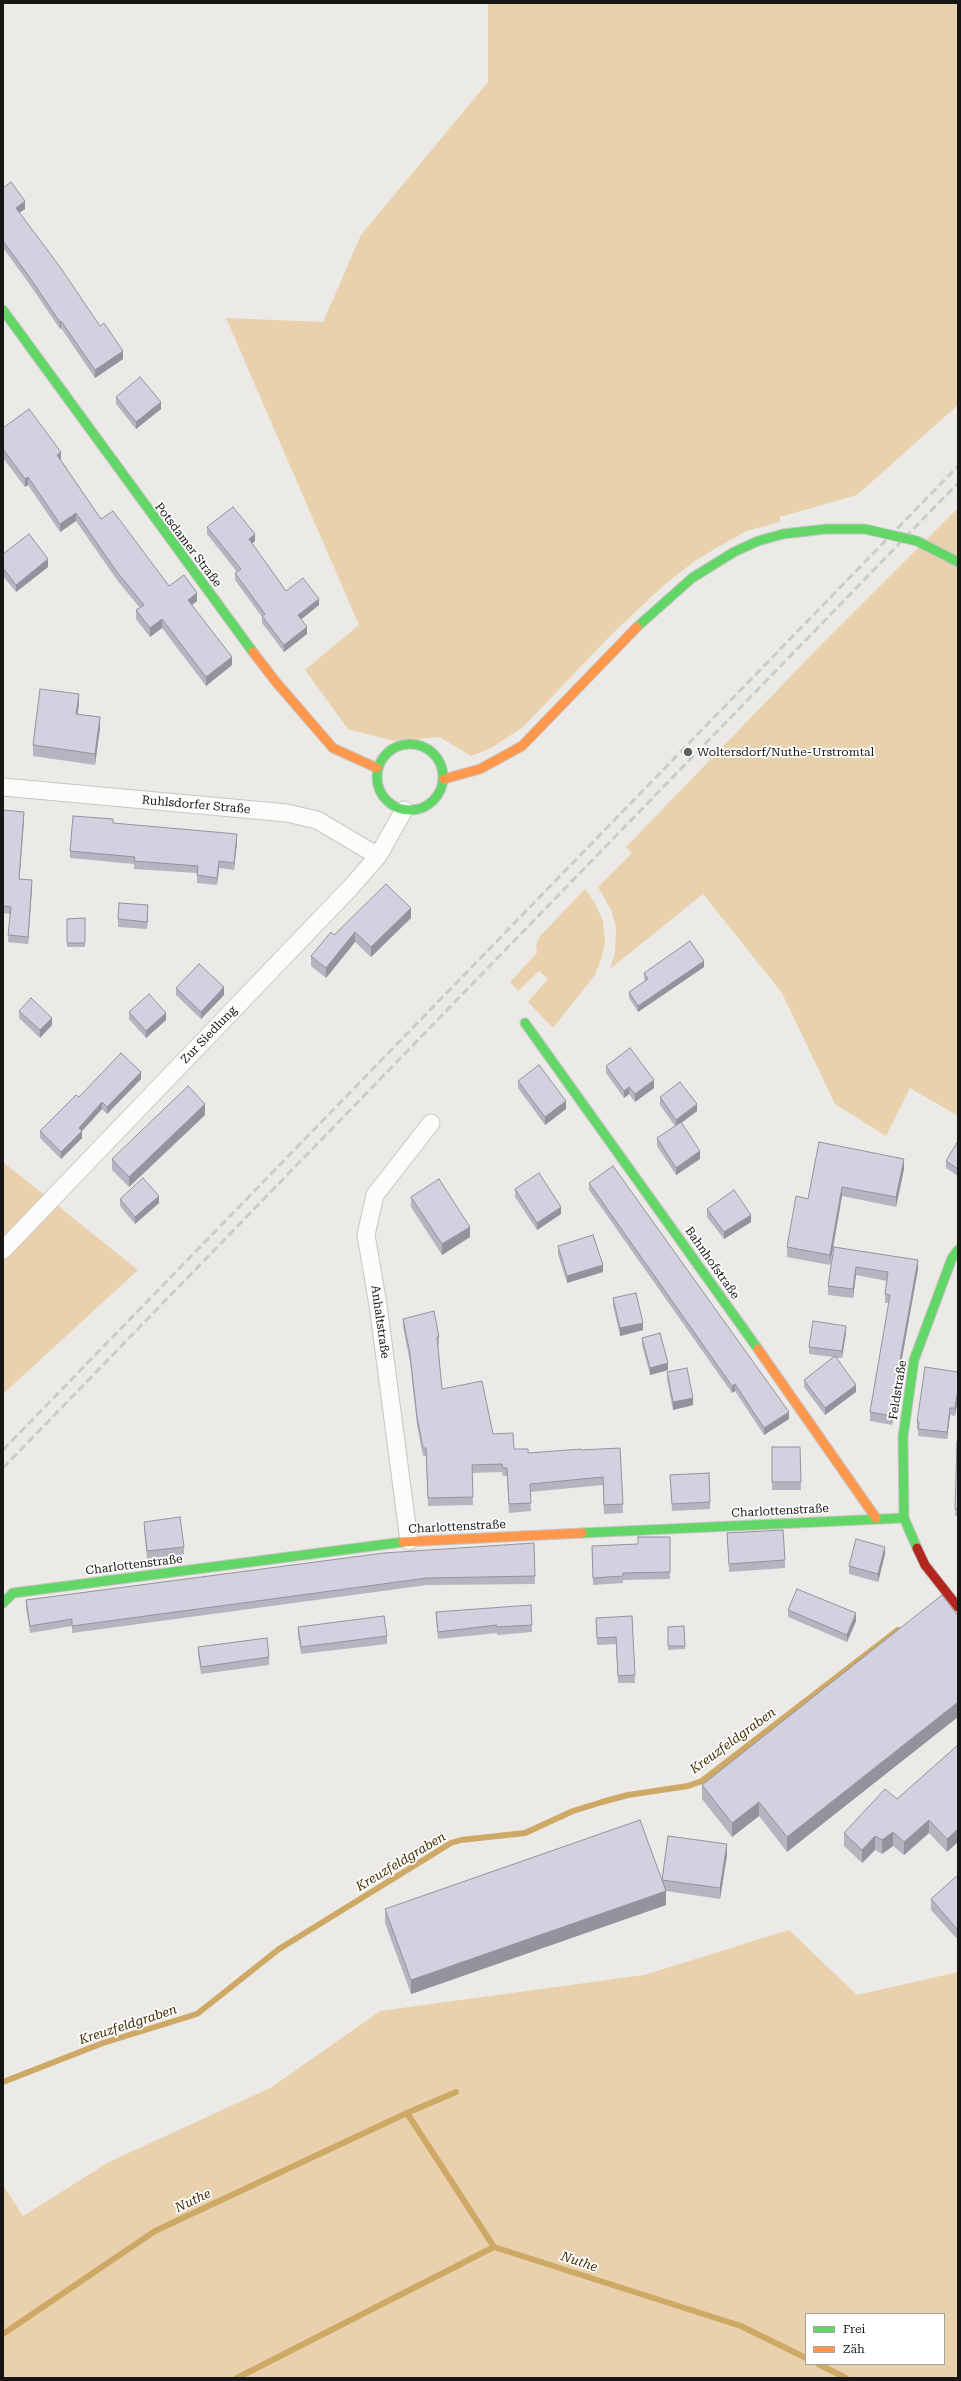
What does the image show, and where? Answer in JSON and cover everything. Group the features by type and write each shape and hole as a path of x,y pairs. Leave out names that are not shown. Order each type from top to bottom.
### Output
{"street":[{"name":"Potsdamer Straße","path":"3,310 163,531 276,682 333,748 377,768"},
{"path":"444,779 480,769 522,746 648,616 692,578 734,552 758,541 783,534 832,528 865,529 917,541 942,552 958,562"},
{"path":"412,744 431,751 443,768 444,779 442,790 431,803 415,810 404,810 393,806 384,799 379,789 377,768 391,749 412,744"},
{"name":"Ruhlsdorfer Straße","path":"3,787 286,814 317,820 378,856"},
{"name":"Zur Siedlung","path":"3,1250 351,887 378,856 404,810"},
{"name":"Bahnhofstraße","path":"525,1023 703,1271 876,1518"},
{"name":"Anhaltstraße","path":"409,1541 378,1305 366,1235 375,1195 431,1123"},
{"name":"Feldstraße","path":"904,1518 903,1437 914,1360 952,1258 958,1250"},
{"name":"Charlottenstraße","path":"3,1603 13,1593 409,1541 876,1518 904,1518"},
{"path":"904,1518 925,1565 958,1606"}],"shaded area":[{"path":"488,3 958,3 958,405 857,495 780,517 780,522 746,531 696,560 664,585 611,635 523,727 491,748 471,756 440,737 394,741 348,729 305,670 359,625 226,318 323,322 361,235 488,82"},
{"path":"958,508 958,1116 910,1088 886,1136 835,1104 782,993 703,894 610,969 615,952 616,927 611,910 598,887 632,853 626,847 817,649"},
{"path":"585,889 595,903 603,921 605,941 602,957 595,975 553,1028 528,1002 548,979 539,971 518,991 510,982 537,953 536,945 540,936"},
{"path":"3,1162 138,1270 3,1394"},
{"path":"789,1930 857,1995 958,1972 958,2378 3,2378 3,2185 23,2216 109,2162 272,2087 380,2011 644,1975"}],"building":[{"path":"11,182 25,201 16,208 60,267 100,326 104,323 123,351 95,370 3,241 3,188"},
{"path":"140,377 161,402 136,422 116,397"},
{"path":"29,409 61,452 57,455 101,519 113,511 169,586 184,575 197,593 188,600 232,657 206,677 162,619 150,628 136,610 144,605 117,572 76,513 60,524 28,477 25,479 3,449 3,428"},
{"path":"233,507 255,534 249,539 286,591 303,578 319,599 298,615 307,627 284,645 262,616 265,614 235,573 241,569 207,527"},
{"path":"29,534 48,559 16,585 3,568 3,554"},
{"path":"40,689 79,694 76,714 100,717 95,754 33,745"},
{"path":"3,810 24,812 19,879 32,880 28,937 8,935 11,907 3,906"},
{"path":"73,816 113,819 113,823 237,834 234,863 219,861 217,878 197,875 198,866 134,861 135,857 70,851"},
{"path":"386,884 411,908 371,947 355,932 326,968 311,956 331,932 334,935"},
{"path":"119,903 148,905 147,922 118,919"},
{"path":"85,918 85,943 67,943 67,919"},
{"path":"690,941 704,961 638,1006 629,992 648,979 644,973"},
{"path":"199,964 224,987 201,1012 176,988"},
{"path":"149,994 166,1013 146,1031 129,1012"},
{"path":"31,998 52,1018 40,1030 19,1011"},
{"path":"630,1048 654,1080 635,1094 629,1087 624,1091 606,1066"},
{"path":"121,1053 141,1072 107,1107 102,1102 79,1128 82,1131 61,1152 40,1131 76,1095 79,1097"},
{"path":"539,1065 566,1101 545,1117 518,1081"},
{"path":"680,1082 697,1104 676,1120 660,1097"},
{"path":"188,1086 205,1104 129,1177 112,1159"},
{"path":"681,1122 700,1151 676,1168 657,1138"},
{"path":"958,1141 958,1169 946,1161"},
{"path":"819,1142 904,1159 896,1197 842,1187 830,1255 787,1247 796,1196 808,1199"},
{"path":"613,1166 789,1412 764,1428 735,1384 732,1386 589,1183"},
{"path":"539,1173 561,1207 537,1223 515,1189"},
{"path":"143,1178 159,1196 135,1217 120,1199"},
{"path":"439,1179 470,1227 442,1244 411,1197"},
{"path":"734,1190 751,1215 724,1232 707,1209"},
{"path":"593,1235 603,1265 567,1276 558,1246"},
{"path":"834,1247 918,1260 892,1416 870,1412 890,1295 885,1294 888,1272 856,1267 853,1289 828,1286"},
{"path":"636,1293 643,1323 620,1328 613,1298"},
{"path":"434,1311 439,1337 437,1337 442,1389 482,1381 493,1434 513,1433 514,1449 528,1449 528,1453 620,1448 623,1504 604,1505 603,1477 530,1484 531,1503 509,1504 507,1468 503,1468 502,1464 472,1465 473,1497 428,1498 426,1448 423,1448 417,1417 410,1354 403,1319"},
{"path":"813,1321 846,1326 842,1351 809,1347"},
{"path":"660,1333 668,1363 650,1368 642,1338"},
{"path":"835,1356 856,1385 825,1408 804,1380"},
{"path":"925,1367 958,1372 958,1389 955,1408 950,1408 947,1432 918,1429 919,1422 917,1422"},
{"path":"687,1368 693,1398 673,1402 667,1372"},
{"path":"957,1442 958,1509 955,1509"},
{"path":"772,1447 800,1447 801,1482 772,1482"},
{"path":"709,1473 710,1502 672,1504 670,1475"},
{"path":"180,1517 184,1547 147,1551 144,1522"},
{"path":"783,1530 785,1560 729,1564 727,1533"},
{"path":"638,1537 670,1537 670,1572 623,1573 623,1576 593,1578 592,1546 638,1544"},
{"path":"856,1539 885,1547 878,1574 849,1566"},
{"path":"534,1543 535,1576 427,1578 72,1626 72,1619 30,1626 26,1600 384,1553"},
{"path":"797,1589 856,1613 847,1635 788,1610"},
{"path":"942,1595 958,1616 958,1702 787,1837 759,1802 732,1823 702,1785"},
{"path":"531,1605 532,1625 497,1627 497,1625 438,1632 436,1612"},
{"path":"384,1616 387,1636 301,1647 298,1627"},
{"path":"632,1616 635,1675 618,1676 616,1637 597,1638 596,1618"},
{"path":"684,1626 685,1646 668,1646 668,1627"},
{"path":"267,1638 269,1657 201,1667 198,1647"},
{"path":"958,1745 958,1829 947,1839 929,1820 904,1842 893,1832 882,1840 875,1836 862,1850 844,1833 885,1789 897,1799"},
{"path":"640,1820 666,1891 411,1980 385,1909"},
{"path":"668,1836 727,1844 720,1888 662,1880"},
{"path":"958,1875 958,1930 931,1899"}],"waterway":[{"name":"Kreuzfeldgraben","path":"3,2082 103,2043 197,2014 279,1949 451,1843 461,1840 525,1833 573,1811 602,1802 628,1795 688,1786 702,1781 898,1630"},
{"name":"Nuthe","path":"407,2113 456,2092"},
{"name":"Nuthe","path":"3,2334 155,2231 407,2113 494,2247 741,2326 805,2358"},
{"path":"237,2378 494,2247"},
{"name":"Nuthe","path":"820,2365 846,2378"}],"railway":[{"path":"3,1450 958,466"},
{"path":"3,1468 958,483"}],"traffic: fast":[{"path":"3,310 253,652"},
{"path":"783,534 826,529 865,529 917,541 958,562"},
{"path":"637,627 692,578 734,552 758,541 783,534"},
{"path":"403,744 417,744 429,749 438,758 443,770 443,777 441,790 434,801 417,810 403,810 391,805 382,796 377,784 377,770 382,758 391,749 403,744"},
{"path":"525,1023 758,1349"},
{"path":"917,1548 904,1518 903,1437 914,1360 952,1258 958,1250"},
{"path":"582,1533 904,1518"},
{"path":"3,1603 13,1593 403,1542"}],"traffic: slow":[{"path":"444,779 480,769 522,746 637,627"},
{"path":"253,652 276,682 333,748 377,768"},
{"path":"758,1349 876,1518"},
{"path":"403,1542 582,1533"}],"traffic: jam":[{"path":"917,1548 925,1565 958,1607"}],"place":[{"name":"Woltersdorf/Nuthe-Urstromtal","path":"688,752"}]}
